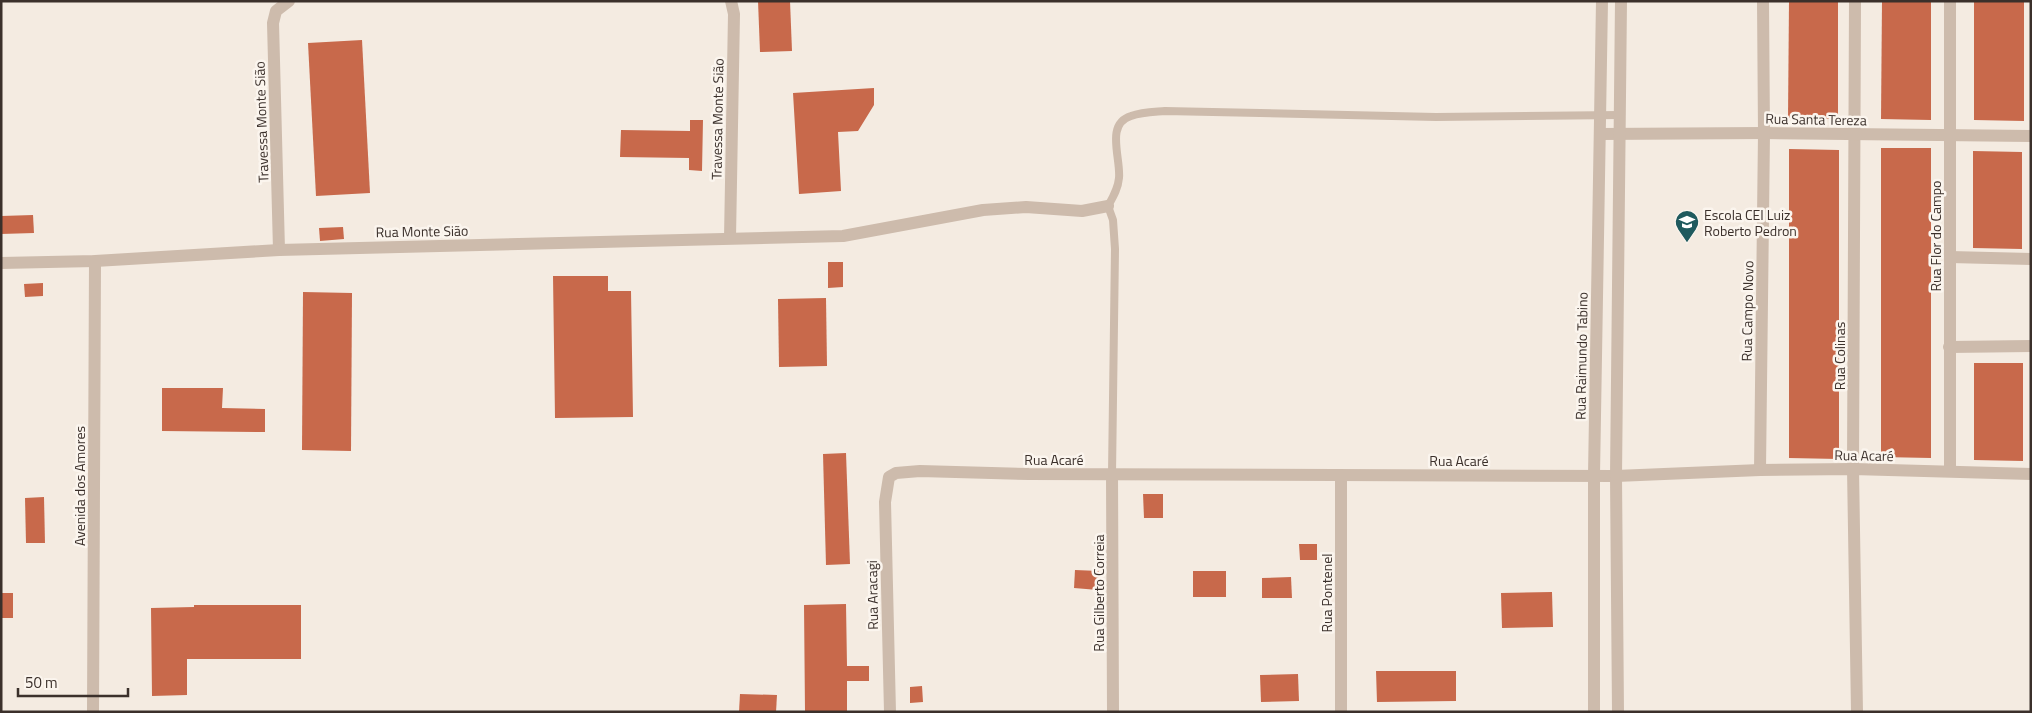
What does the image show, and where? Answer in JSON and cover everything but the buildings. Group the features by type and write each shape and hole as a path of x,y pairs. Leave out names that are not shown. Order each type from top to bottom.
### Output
{"street":[{"name":"Travessa Monte Sião","path":"279,250 273,23 276,12 290,1"},
{"name":"Travessa Monte Sião","path":"730,238 734,14 731,1"},
{"name":"Rua Raimundo Tabino","path":"1594,712 1594,475 1602,1"},
{"path":"1618,712 1616,476 1621,1"},
{"name":"Rua Campo Novo","path":"1760,470 1764,133 1763,1"},
{"name":"Rua Colinas","path":"1855,1 1853,469 1857,712"},
{"name":"Rua Flor do Campo","path":"1950,1 1950,471"},
{"name":"Rua Santa Tereza","path":"1600,134 1764,133 2031,136"},
{"name":"Rua Monte Sião","path":"1,263 96,261 279,250 843,236 983,210 1026,207 1082,211 1108,206"},
{"path":"1950,257 2031,259"},
{"name":"Avenida dos Amores","path":"93,712 96,261"},
{"path":"1949,347 2031,346"},
{"name":"Rua Acaré","path":"889,477 896,473 920,471 1029,474 1616,476 1760,470 1853,469 2031,474"},
{"name":"Rua Gilberto Correia","path":"1112,474 1113,712"},
{"name":"Rua Pontenel","path":"1341,475 1341,712"},
{"name":"Rua Aracagi","path":"889,477 885,502 890,712"}],"lane":[{"path":"1112,474 1115,249 1113,220 1108,206 1118,189 1120,177 1116,132 1119,123 1130,116 1166,111 1436,117 1620,115"}],"place":[{"name":"Escola CEI Luiz Roberto Pedron","path":"1687,243"}]}
